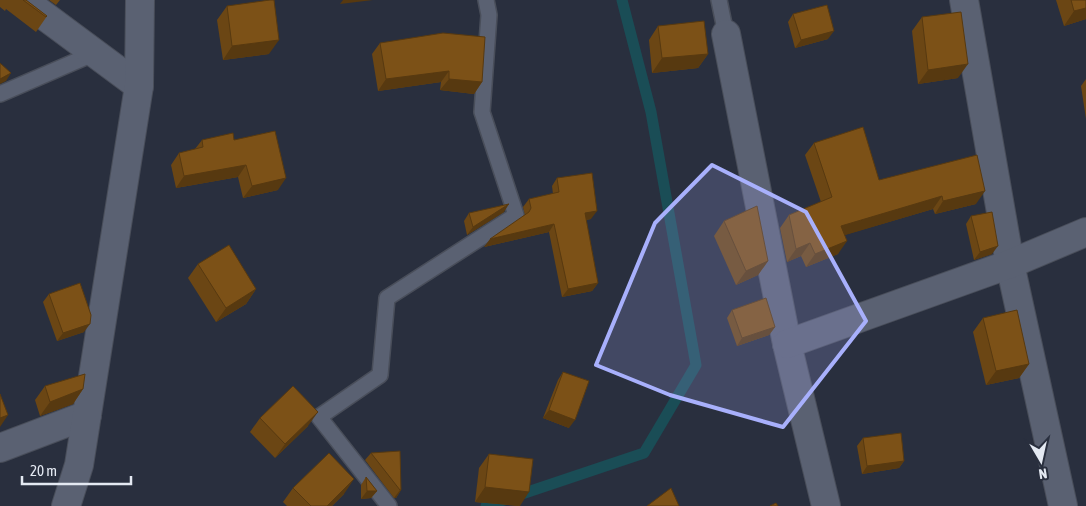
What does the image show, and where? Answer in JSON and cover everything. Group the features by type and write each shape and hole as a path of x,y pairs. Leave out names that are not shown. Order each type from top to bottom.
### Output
{"street":[{"path":"23,0 139,86"},
{"path":"66,506 79,465 139,86 140,0"},
{"path":"964,0 1010,264 1063,506"},
{"path":"726,34 787,344 826,506"},
{"path":"787,344 1010,264 1086,232"},
{"path":"0,448 87,415"}],"lane":[{"path":"389,506 319,417 380,375 387,298 516,215 482,112 489,14 486,0"},
{"path":"719,0 726,34"},
{"path":"0,94 95,53"}],"highlighted area":[{"path":"712,165 806,212 866,321 783,427 670,395 596,365 655,223"}],"building":[{"path":"23,0 26,0 47,16 46,17"},
{"path":"274,0 279,40 232,46 227,6"},
{"path":"1071,0 1086,0 1086,8 1074,11"},
{"path":"827,5 834,31 801,40 793,14"},
{"path":"961,12 968,64 928,70 922,17"},
{"path":"704,21 708,54 662,58 658,26"},
{"path":"443,33 485,37 482,82 449,79 449,71 386,79 380,43"},
{"path":"0,63 11,73 0,79"},
{"path":"863,127 879,180 977,155 985,191 943,201 942,196 841,226 847,241 815,254 810,243 796,249 789,215 832,197 814,143"},
{"path":"275,131 286,178 252,186 246,165 184,176 179,153 203,147 202,140 233,133 234,140"},
{"path":"592,173 597,211 585,213 598,283 568,289 554,224 490,239 529,212 531,208 529,199 559,192 557,178"},
{"path":"509,204 473,227 469,213"},
{"path":"757,206 768,261 746,271 724,221"},
{"path":"992,212 998,246 980,252 971,216"},
{"path":"229,245 256,289 226,308 198,264"},
{"path":"80,283 91,315 90,324 63,333 49,294"},
{"path":"766,298 775,327 742,338 732,310"},
{"path":"1017,310 1029,364 996,371 983,318"},
{"path":"563,372 589,381 575,420 549,410"},
{"path":"85,374 83,389 50,402 45,386"},
{"path":"293,386 318,412 285,444 260,418"},
{"path":"0,394 8,415 0,418"},
{"path":"901,433 904,461 867,466 863,438"},
{"path":"400,451 401,490 371,453"},
{"path":"329,453 354,479 327,506 311,506 293,488"},
{"path":"489,454 533,459 529,492 485,487"},
{"path":"366,477 377,491 367,491"},
{"path":"671,488 679,506 647,506"}],"waterway":[{"path":"486,506 644,453 696,365 651,112 622,0"}]}
